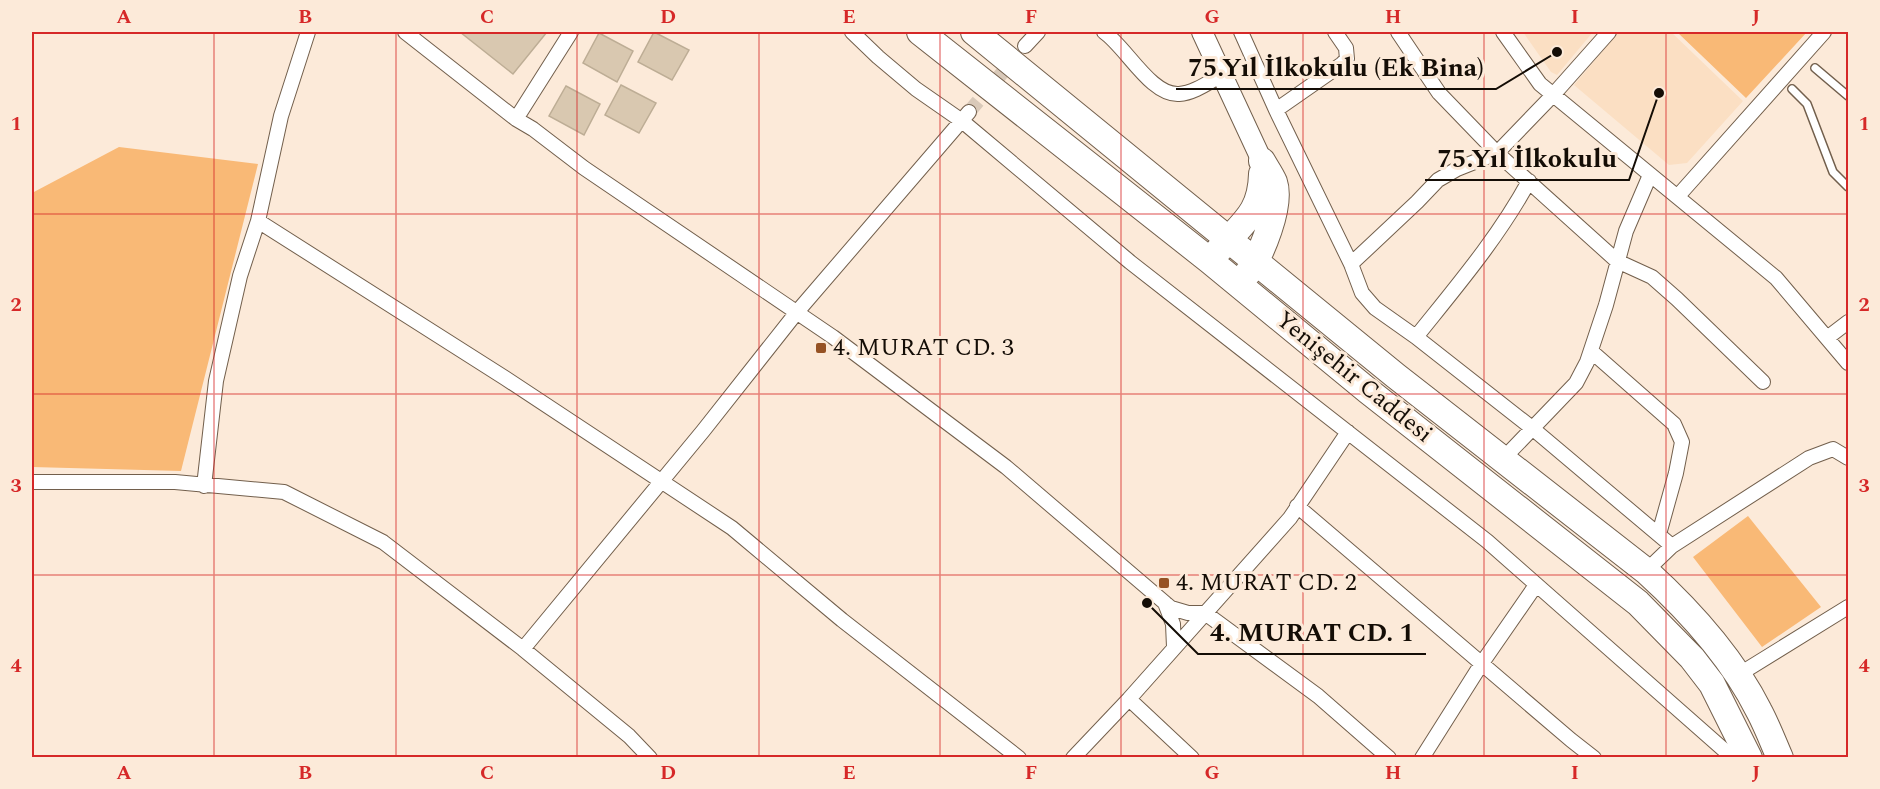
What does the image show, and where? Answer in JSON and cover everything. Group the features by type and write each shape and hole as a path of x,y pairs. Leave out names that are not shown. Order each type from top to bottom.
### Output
{"highway":[{"name":"Yenişehir Caddesi","path":"920,32 1239,284 1367,390 1638,603 1692,658 1712,684 1749,758"},
{"name":"Yenişehir Caddesi","path":"974,32 1404,383 1646,571 1679,601 1738,675 1759,710 1780,758"},
{"path":"1209,260 1251,214 1260,200 1262,161"},
{"path":"1239,284 1257,262 1270,225 1275,198 1274,183 1262,161"}],"street":[{"path":"204,486 216,381 240,276 258,221 281,116 308,32"},
{"path":"405,32 516,119 584,168 833,337 1006,467 1171,608 1188,613 1205,613 1318,696 1389,758"},
{"path":"516,119 571,32"},
{"path":"852,32 916,88 966,116 1130,262 1487,541 1732,757"},
{"path":"1025,46 1038,32"},
{"path":"1104,32 1122,47 1149,79 1164,91 1177,94 1191,91 1222,75"},
{"path":"1202,32 1262,161"},
{"path":"1241,32 1351,264 1362,293 1375,308 1416,337 1532,428 1672,546"},
{"path":"1276,110 1347,59 1346,48 1335,32"},
{"path":"1398,32 1439,93 1497,153 1617,261 1652,277 1763,382"},
{"path":"1503,32 1540,84 1776,278 1848,363"},
{"path":"1351,264 1437,180 1457,169 1497,153 1553,95 1608,32"},
{"path":"1678,196 1824,32"},
{"path":"523,649 797,312 966,116"},
{"path":"1502,460 1576,383 1591,351 1638,198 1650,175"},
{"path":"1416,337 1512,213 1529,181"},
{"path":"258,221 662,480 732,528 842,620 1019,758"},
{"path":"1827,338 1848,322"},
{"path":"1591,351 1674,424 1682,442 1659,534"},
{"path":"1073,758 1129,699 1290,518 1348,432"},
{"path":"1646,571 1672,546 1809,458 1833,449 1848,458"},
{"path":"32,482 175,482 284,492 383,542 523,649 629,736 650,758"},
{"path":"1297,506 1594,758"},
{"path":"1422,758 1482,663 1536,585"},
{"path":"1164,601 1173,624 1174,647"},
{"path":"1738,675 1848,607"},
{"path":"1129,699 1192,758"}],"lane":[{"path":"1815,68 1848,96"},
{"path":"1792,89 1807,104 1833,172 1848,187"}],"shaded area":[{"path":"1523,32 1593,32 1557,75 1551,72"},
{"path":"1619,32 1671,32 1743,101 1687,163 1669,165 1574,85"},
{"path":"1677,32 1807,32 1746,98"},
{"path":"119,147 258,164 181,471 32,467 32,193"},
{"path":"1748,516 1821,607 1762,647 1693,557"}],"building":[{"path":"460,32 547,32 513,74"},
{"path":"654,32 689,50 672,80 638,62"},
{"path":"599,33 633,51 617,82 583,63"},
{"path":"621,85 656,103 639,133 605,115"},
{"path":"566,86 600,104 584,135 549,116"}],"tunnel":[{"path":"969,112 1025,46"}],"place":[{"name":"75.Yıl İlkokulu (Ek Bina)","path":"1557,52"},
{"name":"75.Yıl İlkokulu","path":"1659,93"},
{"name":"4. MURAT CD. 3","path":"821,348"},
{"name":"4. MURAT CD. 2","path":"1164,583"},
{"name":"4. MURAT CD. 1","path":"1147,603"}]}
